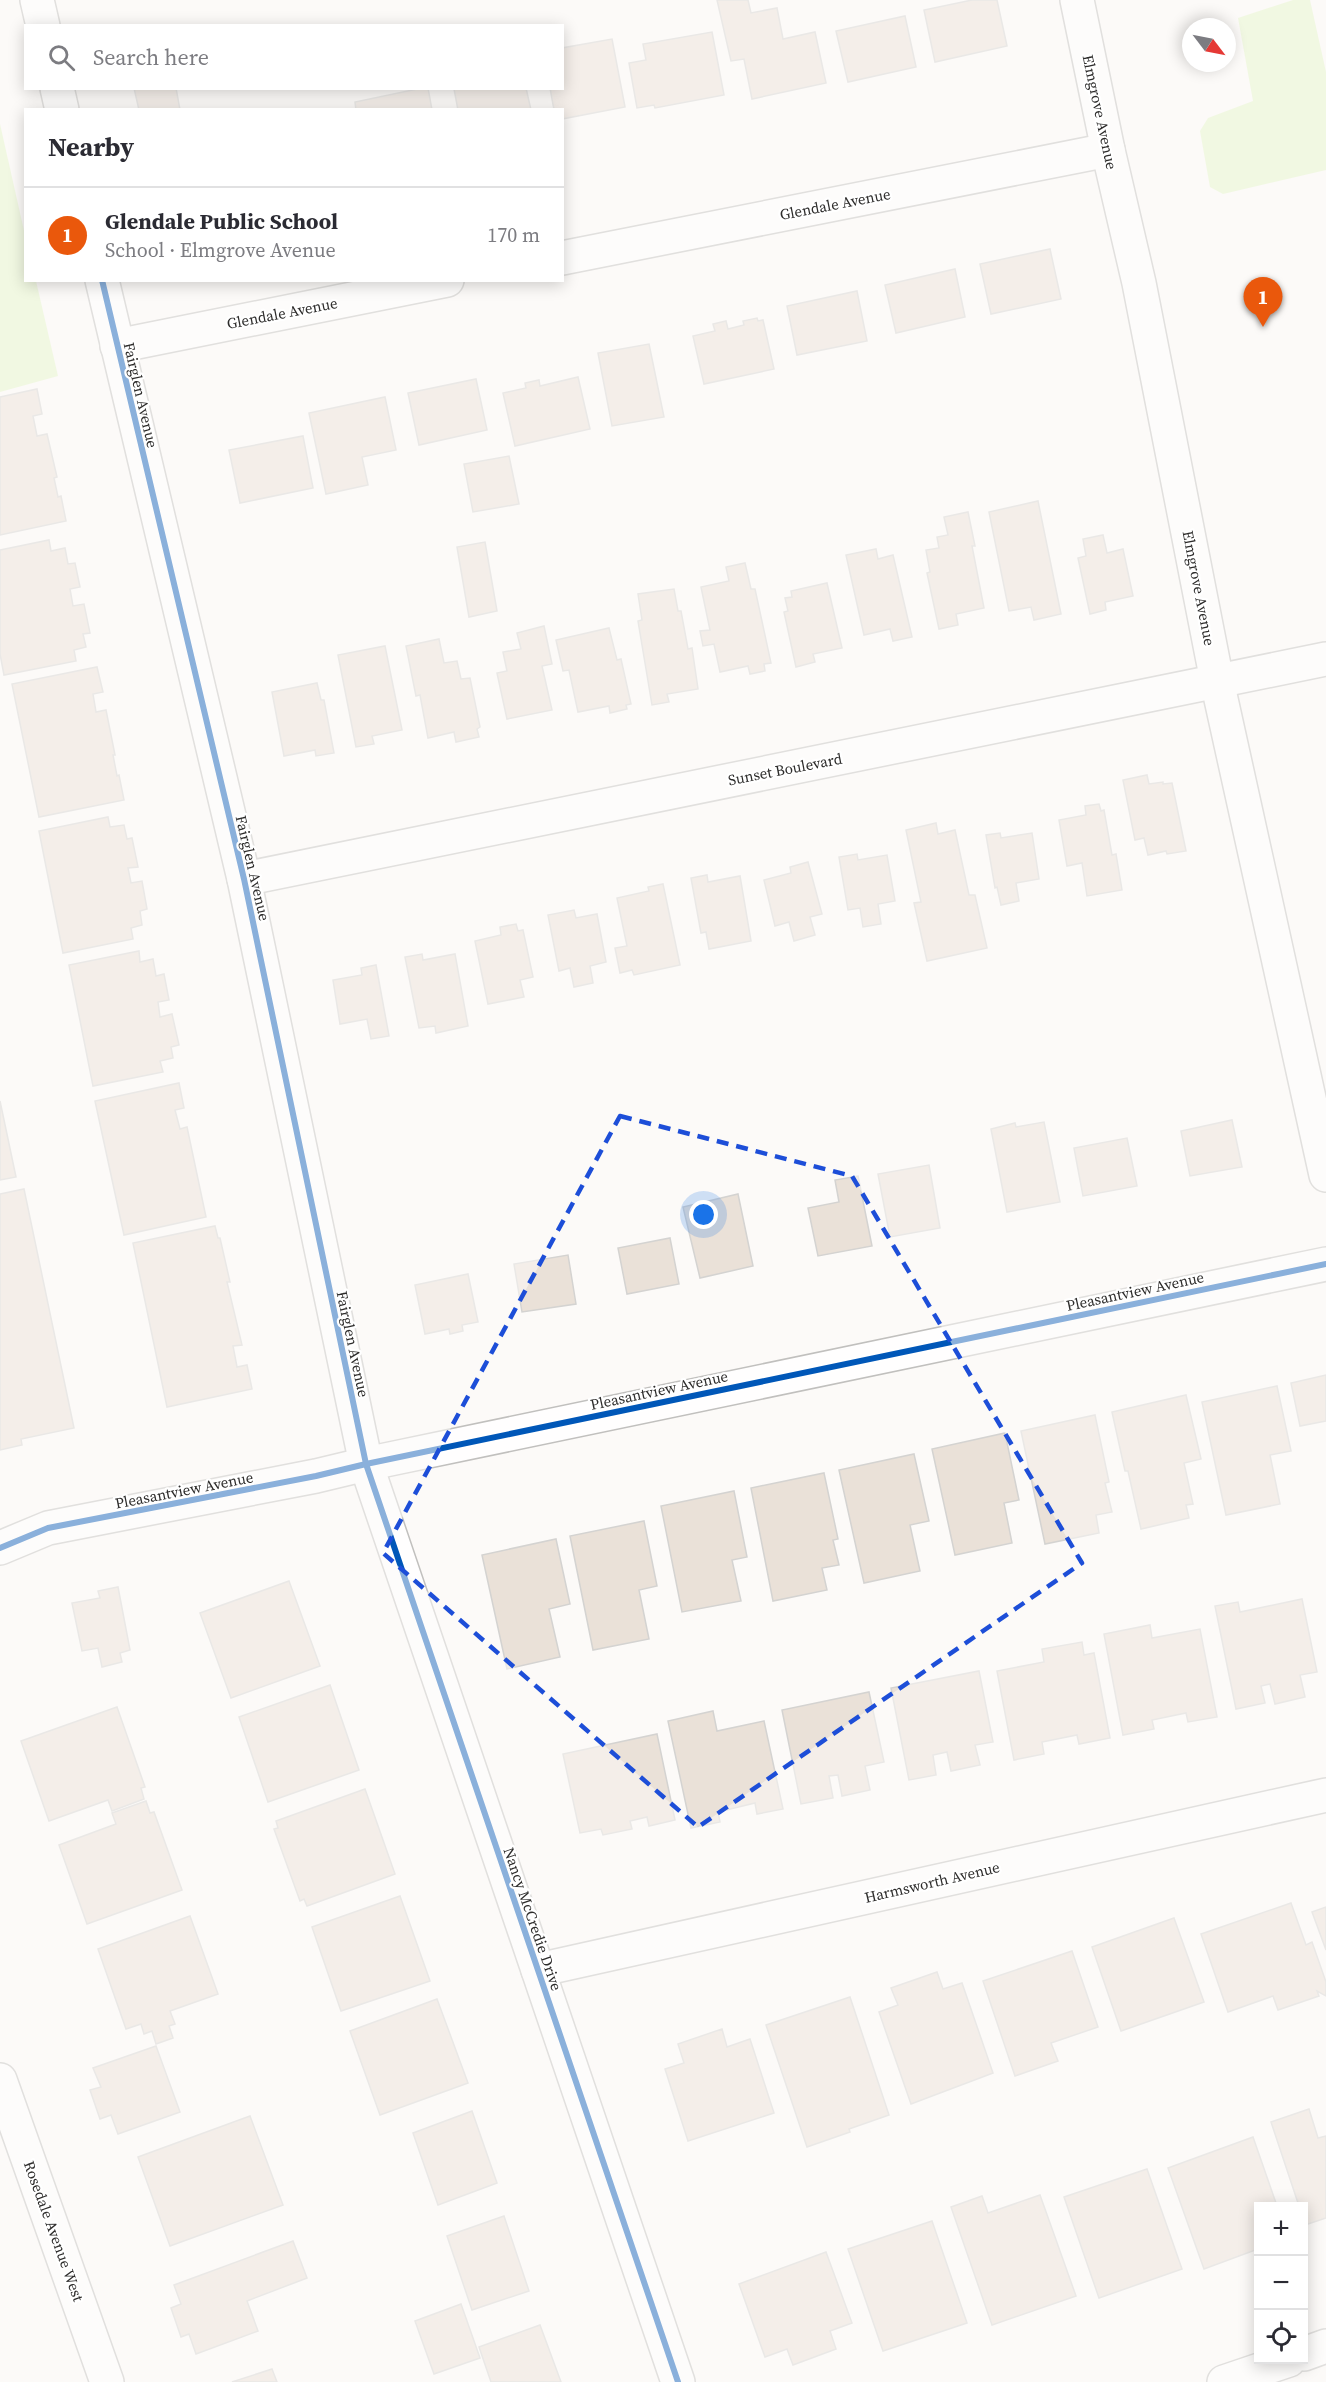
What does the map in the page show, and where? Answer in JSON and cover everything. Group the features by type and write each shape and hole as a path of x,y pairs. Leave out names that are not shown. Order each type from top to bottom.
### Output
{"street":[{"path":"37,0 43,24"},
{"name":"Elmgrove Avenue","path":"1077,0 1108,150 1139,283 1217,681 1326,1175"},
{"path":"57,90 62,108"},
{"name":"Glendale Avenue","path":"564,258 1108,150"},
{"name":"Fairglen Avenue","path":"102,282 244,879 366,1464"},
{"name":"Glendale Avenue","path":"117,346 437,282"},
{"name":"Sunset Boulevard","path":"244,879 1326,659"},
{"name":"Pleasantview Avenue","path":"0,1548 48,1528 316,1476 1326,1264"},
{"name":"Nancy McCredie Drive","path":"366,1464 678,2382"},
{"name":"Harmsworth Avenue","path":"538,1970 1326,1794"},
{"name":"Rosedale Avenue West","path":"0,2080 107,2382"},
{"path":"1308,2353 1326,2346"},
{"path":"1224,2382 1276,2364"}],"highlighted area":[{"path":"620,1116 852,1176 1082,1563 698,1827 383,1553"}],"green space":[{"path":"1293,0 1310,0 1326,72 1326,170 1223,194 1210,187 1200,131 1208,118 1253,101 1238,18"},
{"path":"0,124 24,231 24,282 36,282 58,376 0,392"}],"building":[{"path":"717,0 748,0 751,13 777,8 783,39 815,32 826,83 752,99 744,59 731,61"},
{"path":"972,0 997,0 1007,46 935,62 924,10"},
{"path":"905,16 916,67 848,82 836,31"},
{"path":"712,32 724,95 655,108 654,105 637,108 629,63 646,60 643,44"},
{"path":"612,39 625,107 564,119 564,108 554,108 550,90 564,90 564,48"},
{"path":"134,90 176,90 180,108 139,108"},
{"path":"412,90 428,90 432,108 356,108 355,102"},
{"path":"454,90 526,90 531,108 458,108"},
{"path":"1050,249 1061,299 991,314 980,264"},
{"path":"955,269 965,317 896,333 885,285"},
{"path":"857,291 867,341 797,355 787,306"},
{"path":"757,318 758,321 763,320 774,369 704,384 693,336 715,331 713,324 726,321 728,329 744,325 743,321"},
{"path":"649,344 664,417 612,426 598,353"},
{"path":"578,377 590,429 515,446 503,393 526,388 525,383 539,380 540,386"},
{"path":"476,379 487,430 419,445 408,393"},
{"path":"37,389 42,414 33,416 37,436 47,434 57,477 54,478 58,497 61,496 66,521 0,535 0,397"},
{"path":"385,397 396,450 362,457 368,485 326,494 309,413"},
{"path":"303,436 313,488 240,503 229,450"},
{"path":"509,456 519,504 473,512 464,464"},
{"path":"1038,501 1061,614 1034,620 1031,607 1009,611 989,512"},
{"path":"968,512 984,608 956,614 958,625 939,629 927,573 930,572 926,550 939,548 937,537 948,535 944,517"},
{"path":"1103,535 1107,553 1123,549 1133,596 1105,602 1106,610 1090,614 1078,558 1086,556 1083,539"},
{"path":"49,540 51,551 65,548 68,564 75,563 80,587 70,589 73,606 84,604 90,633 83,634 86,647 74,650 76,661 4,675 0,654 0,550"},
{"path":"485,542 497,611 469,617 457,547"},
{"path":"876,549 878,559 893,555 912,637 893,641 890,629 864,635 846,555"},
{"path":"745,563 751,589 755,589 771,663 764,664 765,671 750,674 748,666 720,672 714,644 703,646 700,631 710,630 701,587 729,581 726,567"},
{"path":"827,583 842,648 813,654 815,662 796,667 784,612 788,611 785,598 792,597 791,591"},
{"path":"674,589 678,611 681,611 688,649 692,648 698,689 667,694 669,702 652,705 638,621 642,620 638,594"},
{"path":"544,626 552,664 542,666 552,710 507,719 497,673 507,671 503,652 521,649 517,633"},
{"path":"609,628 617,660 621,659 631,704 626,705 627,709 610,713 609,706 578,712 569,670 563,671 556,640"},
{"path":"439,639 444,663 457,661 461,679 470,678 480,727 477,729 479,737 456,742 454,732 428,738 420,695 416,696 406,646"},
{"path":"385,646 402,730 372,736 374,744 356,747 338,655"},
{"path":"97,667 103,692 93,694 96,712 106,710 117,776 119,775 124,800 39,817 12,684"},
{"path":"317,683 321,700 324,700 334,753 316,756 315,750 284,756 272,692"},
{"path":"1147,775 1149,784 1172,783 1186,851 1167,854 1166,851 1148,855 1144,838 1135,840 1123,780"},
{"path":"1099,804 1101,811 1104,810 1112,855 1116,854 1122,890 1087,896 1082,863 1067,866 1059,820 1086,815 1085,806"},
{"path":"108,817 110,827 124,825 127,839 132,838 138,867 128,868 131,883 142,881 147,909 140,911 142,925 131,928 133,939 63,953 39,831"},
{"path":"936,823 938,834 955,830 969,895 975,895 987,948 927,961 914,903 921,902 906,830"},
{"path":"1000,833 1001,838 1032,833 1039,879 1016,883 1019,901 1001,905 997,887 995,888 986,835"},
{"path":"857,854 858,860 887,855 895,901 878,904 881,924 863,927 860,908 848,910 839,857"},
{"path":"808,862 822,914 810,917 815,935 794,941 789,922 775,926 764,880 791,873 790,867"},
{"path":"707,875 708,882 740,876 751,941 709,949 706,932 701,933 691,878"},
{"path":"663,884 680,965 634,975 632,970 620,973 615,948 627,946 617,898 649,891 648,887"},
{"path":"574,910 576,918 597,914 606,962 590,966 593,983 574,987 570,968 559,971 548,915"},
{"path":"516,924 518,931 523,930 533,977 520,980 524,997 488,1004 475,941 501,935 500,927"},
{"path":"139,951 140,962 153,959 156,976 164,974 169,1000 158,1002 160,1017 172,1014 179,1045 171,1047 173,1058 160,1061 163,1072 93,1086 69,965"},
{"path":"422,954 423,960 455,954 468,1026 436,1033 435,1026 419,1028 405,957"},
{"path":"376,965 389,1036 371,1039 367,1019 340,1024 333,980 362,975 361,968"},
{"path":"179,1083 184,1108 175,1110 180,1129 187,1127 206,1217 124,1235 95,1101"},
{"path":"0,1101 16,1177 0,1180"},
{"path":"1232,1120 1242,1167 1190,1176 1181,1131"},
{"path":"1044,1122 1060,1202 1007,1212 991,1129 1015,1123 1016,1127"},
{"path":"1127,1138 1137,1186 1083,1196 1074,1148"},
{"path":"929,1165 940,1228 890,1237 878,1174"},
{"path":"858,1176 872,1246 818,1256 808,1208 839,1202 835,1180"},
{"path":"24,1189 74,1428 21,1439 22,1445 0,1450 0,1194"},
{"path":"738,1194 753,1266 700,1278 683,1207"},
{"path":"215,1226 230,1282 227,1282 242,1345 233,1346 237,1367 247,1365 252,1389 167,1407 133,1243"},
{"path":"670,1238 679,1284 627,1294 618,1248"},
{"path":"568,1255 576,1304 522,1312 514,1264"},
{"path":"468,1274 478,1322 462,1325 463,1331 450,1334 449,1329 425,1334 415,1285"},
{"path":"1326,1375 1326,1421 1300,1426 1291,1383"},
{"path":"1277,1386 1291,1451 1270,1455 1280,1504 1226,1515 1202,1402"},
{"path":"1186,1395 1201,1459 1184,1463 1193,1504 1186,1505 1189,1518 1141,1529 1112,1412"},
{"path":"1095,1415 1109,1482 1105,1483 1112,1512 1096,1515 1099,1533 1045,1544 1021,1431"},
{"path":"1005,1433 1019,1500 1004,1503 1012,1543 955,1555 932,1449"},
{"path":"914,1454 929,1521 910,1525 920,1571 864,1583 839,1470"},
{"path":"824,1473 838,1539 833,1540 839,1565 822,1568 827,1590 773,1601 751,1488"},
{"path":"734,1491 747,1557 732,1560 741,1601 682,1612 661,1506"},
{"path":"644,1521 657,1586 639,1590 649,1639 593,1650 570,1536"},
{"path":"556,1539 570,1604 549,1609 560,1657 507,1669 482,1555"},
{"path":"289,1581 320,1666 231,1698 200,1613"},
{"path":"118,1587 130,1650 120,1653 122,1662 102,1667 98,1648 82,1651 72,1603 100,1598 98,1591"},
{"path":"1302,1599 1317,1672 1300,1675 1305,1697 1275,1704 1270,1684 1261,1686 1265,1703 1236,1709 1215,1606 1238,1602 1240,1612"},
{"path":"1150,1625 1152,1638 1200,1629 1217,1717 1188,1722 1186,1713 1152,1720 1154,1729 1123,1735 1104,1634"},
{"path":"1082,1642 1084,1655 1094,1653 1110,1738 1079,1744 1077,1735 1042,1742 1044,1754 1014,1760 997,1671 1044,1662 1042,1649"},
{"path":"979,1671 993,1742 975,1745 980,1765 951,1771 947,1752 933,1755 936,1775 909,1780 891,1688"},
{"path":"330,1685 359,1770 268,1802 239,1717"},
{"path":"869,1692 884,1762 865,1766 870,1790 842,1796 838,1775 829,1776 833,1798 801,1804 782,1710"},
{"path":"117,1707 145,1787 141,1788 144,1799 112,1811 108,1800 49,1821 21,1741"},
{"path":"713,1711 717,1731 764,1721 783,1809 757,1814 755,1803 718,1812 720,1822 691,1828 668,1721"},
{"path":"657,1734 675,1820 649,1826 647,1817 630,1821 632,1829 603,1835 601,1829 580,1833 563,1754"},
{"path":"365,1789 395,1874 307,1906 304,1899 300,1901 274,1829 278,1828 276,1821"},
{"path":"146,1801 150,1813 154,1812 182,1890 87,1924 59,1845 116,1824 112,1813"},
{"path":"400,1896 430,1981 341,2011 312,1927"},
{"path":"1291,1903 1306,1945 1312,1942 1326,1982 1326,1996 1317,1991 1319,1996 1278,2010 1273,1996 1228,2012 1201,1934"},
{"path":"1326,1907 1326,1950 1312,1912"},
{"path":"190,1916 218,1994 170,2011 175,2024 169,2026 173,2038 156,2044 152,2031 144,2034 141,2024 126,2029 98,1949"},
{"path":"1174,1918 1204,2002 1121,2031 1092,1947"},
{"path":"1072,1951 1098,2027 1051,2043 1058,2061 1015,2076 983,1981"},
{"path":"937,1972 943,1989 962,1983 993,2073 911,2104 879,2012 898,2005 891,1988"},
{"path":"850,1997 889,2115 807,2147 766,2025"},
{"path":"437,1999 468,2083 380,2115 350,2031"},
{"path":"722,2029 727,2047 750,2039 774,2113 688,2141 665,2069 684,2063 678,2044"},
{"path":"156,2046 180,2112 118,2134 111,2115 100,2119 90,2090 101,2087 93,2068"},
{"path":"1309,2109 1318,2138 1326,2136 1326,2218 1308,2224 1308,2202 1298,2202 1271,2122"},
{"path":"472,2111 497,2183 438,2205 413,2133"},
{"path":"250,2116 283,2205 170,2246 138,2157"},
{"path":"1253,2137 1276,2202 1254,2202 1254,2250 1204,2269 1168,2168"},
{"path":"1147,2169 1182,2269 1099,2298 1064,2197"},
{"path":"1040,2195 1076,2296 992,2325 951,2207 982,2196 988,2213"},
{"path":"504,2216 529,2291 472,2310 447,2236"},
{"path":"932,2221 967,2323 883,2351 848,2249"},
{"path":"293,2241 307,2278 247,2301 258,2331 196,2354 189,2334 181,2337 171,2308 181,2304 174,2285"},
{"path":"826,2252 852,2323 830,2331 836,2349 793,2365 787,2349 765,2357 739,2284"},
{"path":"461,2304 480,2358 434,2374 415,2321"},
{"path":"540,2325 561,2382 491,2382 479,2347"},
{"path":"272,2369 277,2382 232,2382"}],"cycle path":[{"path":"102,282 244,879 366,1464 678,2382"},
{"path":"0,1548 48,1528 316,1476 1326,1264"}],"place":[{"name":"Glendale Public School","path":"1263,327"}]}
